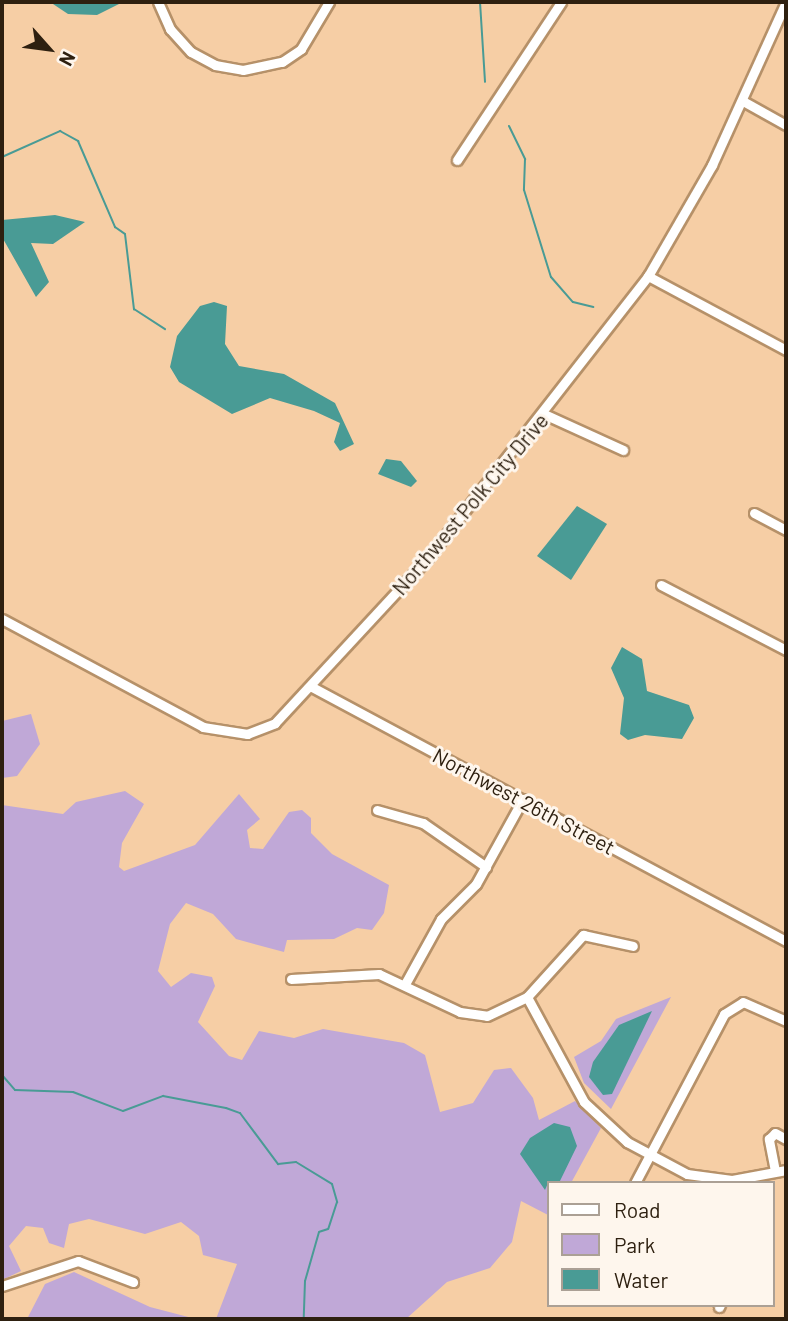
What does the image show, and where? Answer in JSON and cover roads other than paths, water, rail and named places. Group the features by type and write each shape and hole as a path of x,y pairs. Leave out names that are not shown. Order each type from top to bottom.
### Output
{"street":[{"path":"158,2 170,29 191,52 215,65 243,70 261,69 301,49 329,2"},
{"path":"457,160 561,2"},
{"name":"Northwest Polk City Drive","path":"2,619 219,732 262,730 312,687 544,414 648,276 743,101 786,2"},
{"path":"743,101 786,125"},
{"path":"648,276 786,350"},
{"path":"544,414 623,450"},
{"path":"754,513 786,530"},
{"path":"661,585 786,650"},
{"name":"Northwest 26th Street","path":"312,687 786,941"},
{"path":"405,984 441,919 485,867 523,799"},
{"path":"377,810 424,823 485,867"},
{"path":"291,979 311,982 359,973 405,984 460,1012 479,1015 508,1010 527,998 583,934 633,946"},
{"path":"527,998 584,1102 649,1155 687,1174 726,1181"},
{"path":"636,1181 724,1014 743,1002 786,1021"},
{"path":"775,1171 769,1139 775,1133 786,1139"},
{"path":"736,1181 786,1170"},
{"path":"2,1286 78,1261 133,1282"}],"water":[{"path":"50,2 123,2 97,15 68,14"},
{"path":"55,215 85,222 53,244 31,243 49,282 36,297 2,237 2,220"},
{"path":"214,302 227,306 225,344 239,366 284,374 335,403 354,444 340,451 334,442 340,423 314,411 270,398 232,414 179,382 170,367 177,336 200,306"},
{"path":"386,459 401,461 417,481 411,487 378,474"},
{"path":"577,506 607,524 571,580 537,556"},
{"path":"622,647 642,659 647,691 689,705 694,718 682,739 645,735 628,740 620,734 624,698 611,668"},
{"path":"652,1011 612,1094 603,1095 589,1077 593,1062 619,1025"},
{"path":"554,1123 570,1127 577,1146 560,1181 546,1181 545,1190 520,1154 530,1138"}],"waterway":[{"path":"480,2 485,82"},
{"path":"509,126 525,159 524,190 551,277 573,302 593,307"},
{"path":"2,157 60,131 78,141 115,227 125,234 134,309 165,329"},
{"path":"2,1075 15,1090 73,1092 123,1111 163,1096 226,1108 240,1113 278,1164 296,1162 332,1184 337,1202 328,1229 319,1232 305,1281 304,1319"}]}
